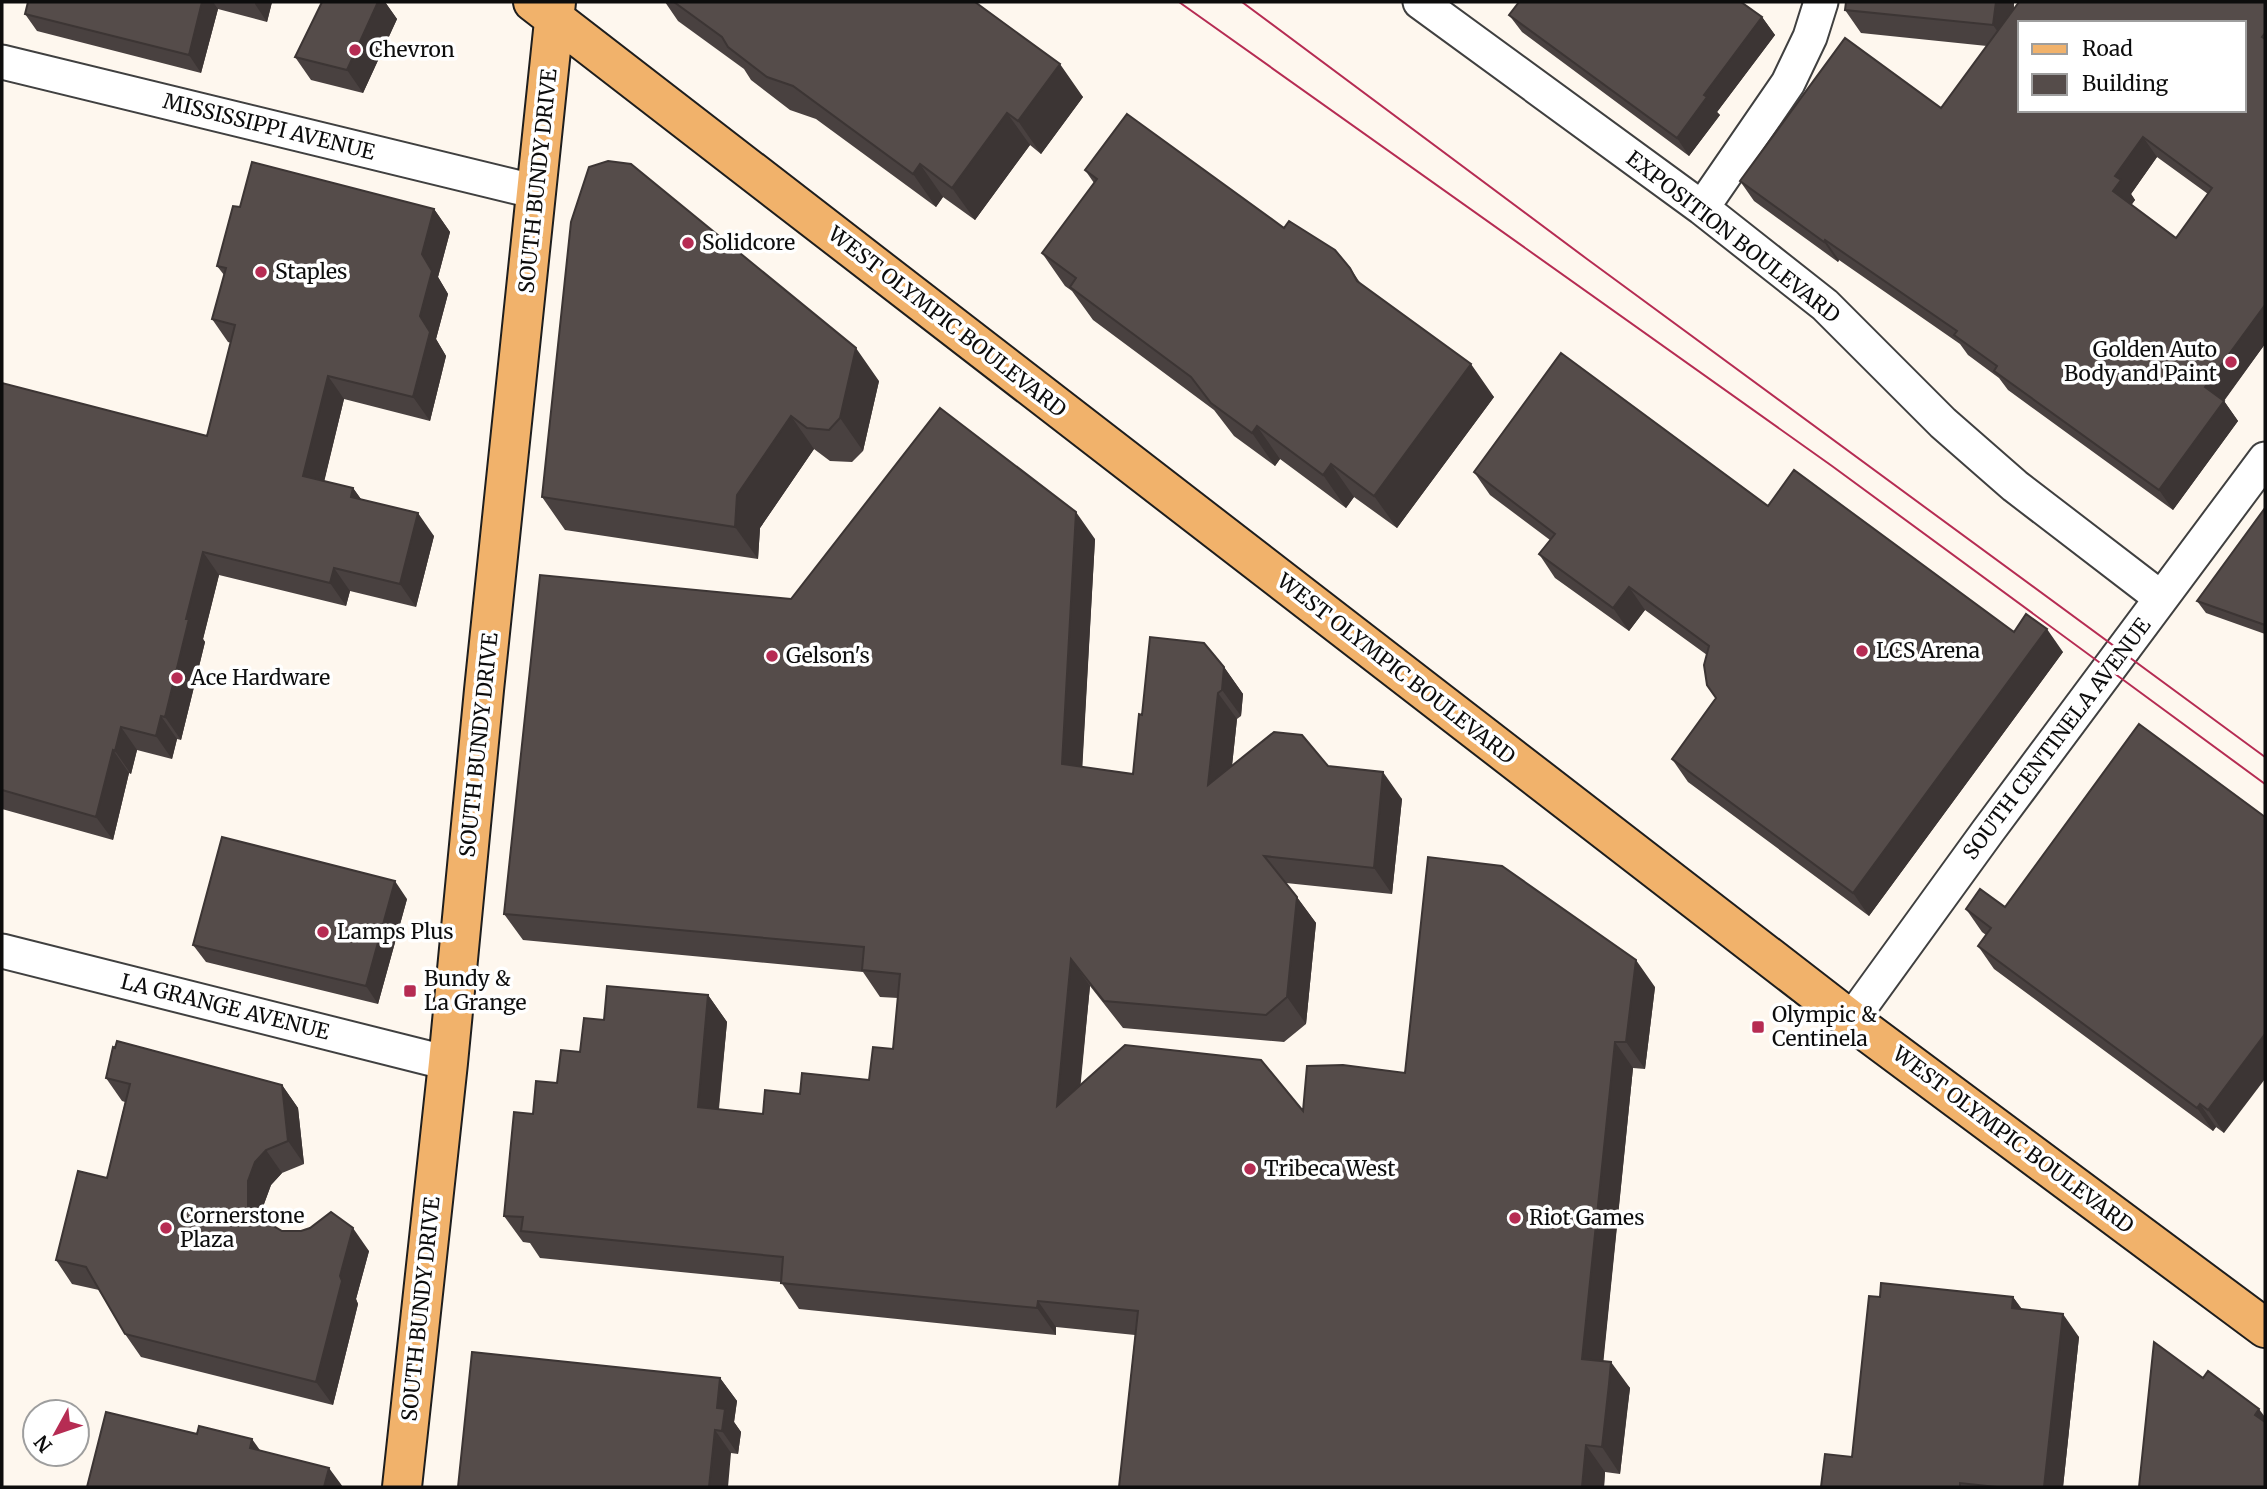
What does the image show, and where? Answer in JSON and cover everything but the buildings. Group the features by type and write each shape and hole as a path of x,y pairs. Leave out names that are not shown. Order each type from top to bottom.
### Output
{"main road":[{"name":"SOUTH BUNDY DRIVE","path":"402,1487 537,192 548,8"},
{"name":"WEST OLYMPIC BOULEVARD","path":"548,8 1851,1020 2265,1328"}],"street":[{"name":"EXPOSITION BOULEVARD","path":"1420,2 1702,208 1825,305 1943,423 2015,486 2161,598"},
{"path":"1702,208 1788,83 1810,37 1821,2"},
{"name":"MISSISSIPPI AVENUE","path":"2,62 537,192"},
{"name":"SOUTH CENTINELA AVENUE","path":"1851,1020 2265,459"},
{"name":"LA GRANGE AVENUE","path":"2,951 447,1063"}],"tram line":[{"path":"1179,2 1832,466 2265,784"},
{"path":"1242,2 2265,757"}],"place":[{"name":"Chevron","path":"355,50"},
{"name":"Solidcore","path":"688,243"},
{"name":"Staples","path":"261,272"},
{"name":"Golden Auto Body and Paint","path":"2231,362"},
{"name":"LCS Arena","path":"1862,651"},
{"name":"Gelson's","path":"772,656"},
{"name":"Ace Hardware","path":"177,678"},
{"name":"Lamps Plus","path":"323,932"},
{"name":"Bundy & La Grange","path":"410,991"},
{"name":"Olympic & Centinela","path":"1758,1027"},
{"name":"Tribeca West","path":"1250,1169"},
{"name":"Riot Games","path":"1515,1218"},
{"name":"Cornerstone Plaza","path":"166,1228"}]}
